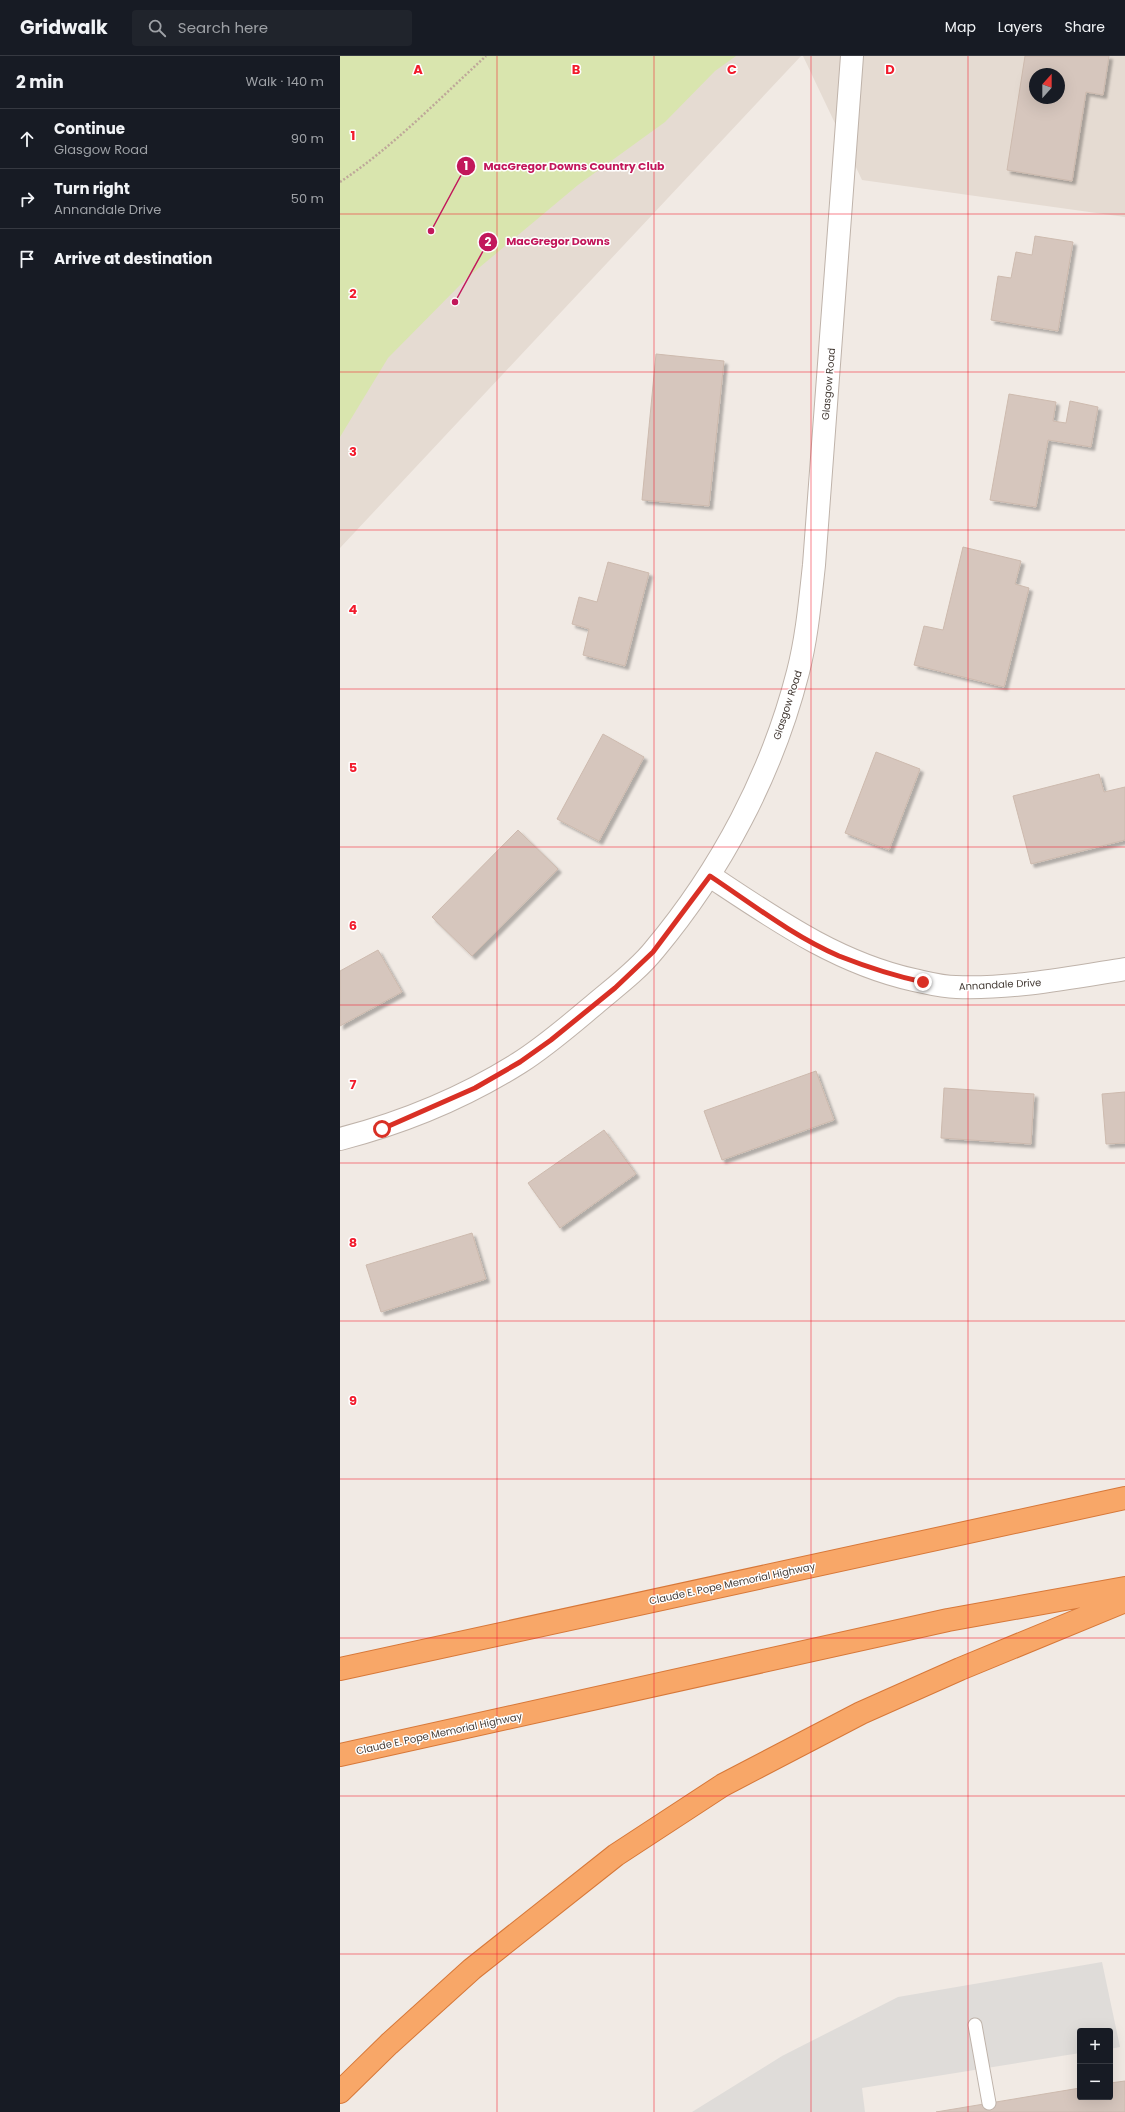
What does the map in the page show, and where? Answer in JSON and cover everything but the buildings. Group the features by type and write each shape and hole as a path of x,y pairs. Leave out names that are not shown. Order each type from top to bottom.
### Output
{"highway":[{"name":"Claude E. Pope Memorial Highway","path":"340,1669 1125,1498"},
{"name":"Claude E. Pope Memorial Highway","path":"340,1755 948,1620 1125,1588"},
{"path":"340,2092 389,2044 472,1969 616,1855 723,1785 861,1713 960,1669 1125,1601"}],"street":[{"name":"Glasgow Road","path":"340,1139 382,1129 475,1088 526,1058 587,1011 653,952 710,876 757,790 787,710 805,643 814,565 852,56"},
{"name":"Annandale Drive","path":"710,876 788,928 838,955 891,975 955,987 1000,986 1043,982 1125,969"}],"lane":[{"path":"975,2025 989,2103"}],"path":[{"path":"340,182 356,171 408,127 486,56"}],"shaded area":[{"path":"340,56 801,56 340,548"},
{"path":"803,56 1125,56 1125,217 862,180"},
{"path":"1102,1962 1120,2047 1113,2048 1113,2028 1077,2028 1077,2053 862,2088 865,2112 692,2112 782,2056 898,1997"}],"green space":[{"path":"340,56 736,56 715,71 665,122 578,185 468,277 388,358 340,437"}],"place":[{"name":"MacGregor Downs Country Club","path":"431,231"},
{"name":"MacGregor Downs","path":"455,302"}],"route":[{"path":"382,1129 475,1088 520,1062 551,1040 615,988 653,952 710,876 788,928 838,955 891,975 923,982"}]}
